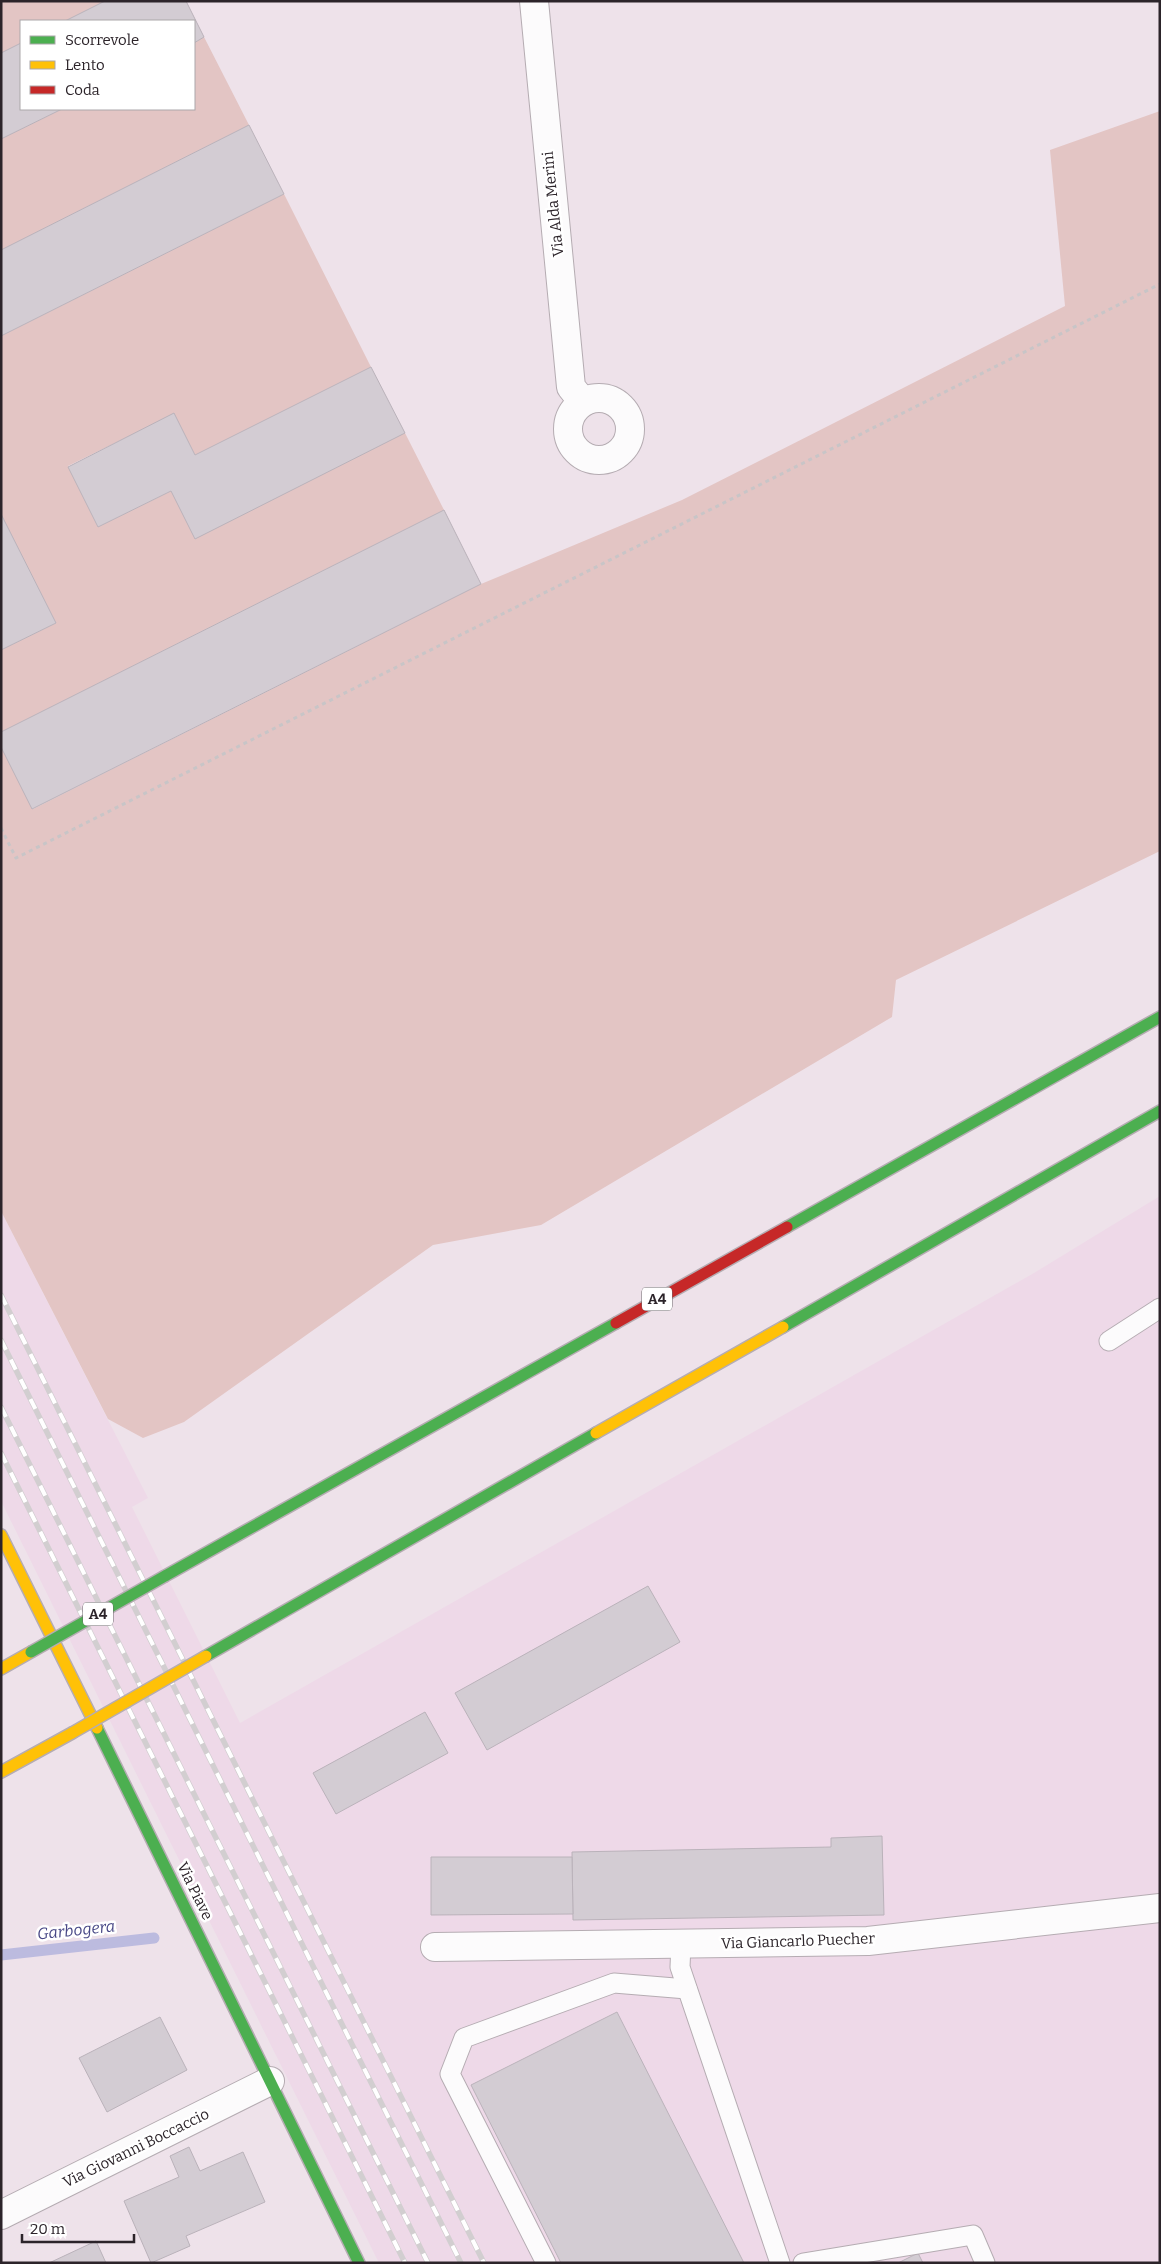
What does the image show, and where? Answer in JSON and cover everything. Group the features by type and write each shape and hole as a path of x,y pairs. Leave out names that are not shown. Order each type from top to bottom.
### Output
{"main road":[{"name":"A4","path":"1,1670 1160,1016"},
{"path":"1,1772 1160,1111"},
{"name":"Via Piave","path":"1,1535 167,1868 359,2263"}],"street":[{"name":"Via Alda Merini","path":"534,1 571,387 583,402"},
{"name":"Via Giancarlo Puecher","path":"435,1947 868,1941 1160,1908"},
{"name":"Via Giovanni Boccaccio","path":"1,2215 270,2081"}],"lane":[{"path":"1108,1341 1160,1308"},
{"path":"681,1944 680,1967 780,2263"},
{"path":"546,2263 450,2074 464,2038 614,1983 687,1989"},
{"path":"803,2263 973,2235 985,2263"}],"path":[{"path":"1,828 16,858 1160,284"}],"shaded area":[{"path":"1,1 105,1 67,20 20,20 20,44 1,53"},
{"path":"204,37 249,125 1,250 1,139 60,110 195,110 195,42"},
{"path":"1160,111 1160,851 896,980 892,1017 541,1225 433,1245 184,1422 143,1438 108,1419 1,1211 1,747 33,809 481,584 682,500 1065,306 1050,150"},
{"path":"284,194 371,367 195,455 174,414 68,466 98,527 171,491 405,433 444,510 1,732 1,650 56,623 1,514 1,336"},
{"path":"1160,1196 1160,2263 379,2263 1,1501 1,1211 148,1498 132,1507 240,1723 1034,1273"}],"building":[{"path":"105,1 186,1 204,37 195,42 195,20 67,20"},
{"path":"20,44 20,110 60,110 1,139 1,53"},
{"path":"249,125 284,194 1,336 1,250"},
{"path":"371,367 405,433 195,539 171,491 98,527 68,467 174,413 195,455"},
{"path":"444,510 481,584 32,809 1,747 1,732"},
{"path":"1,514 56,623 1,650"},
{"path":"648,1586 680,1642 487,1750 455,1693"},
{"path":"425,1712 448,1753 336,1814 313,1773"},
{"path":"882,1836 884,1915 573,1920 572,1852 831,1847 831,1838"},
{"path":"431,1857 572,1857 573,1914 431,1915"},
{"path":"617,2012 744,2263 561,2263 471,2085"},
{"path":"160,2017 187,2070 107,2112 79,2058"},
{"path":"189,2147 200,2171 243,2152 265,2202 186,2236 190,2246 151,2263 124,2201 179,2177 170,2156"},
{"path":"96,2241 106,2263 49,2263"},
{"path":"918,2253 923,2263 898,2263"}],"waterway":[{"name":"Garbogera","path":"1,1955 154,1938"}],"railway":[{"path":"1,1295 484,2263"},
{"path":"1,1340 461,2263"},
{"path":"1,1407 428,2263"},
{"path":"1,1453 405,2263"}],"traffic: fast":[{"path":"787,1227 1160,1017"},
{"path":"783,1327 1160,1111"},
{"path":"165,1576 616,1323"},
{"path":"206,1656 596,1433"},
{"path":"31,1652 165,1576"},
{"path":"97,1728 359,2263"}],"traffic: slow":[{"path":"596,1433 783,1327"},
{"path":"1,1535 97,1728"},
{"path":"1,1669 31,1652"},
{"path":"72,1733 206,1656"},
{"path":"1,1772 72,1733"}],"traffic: jam":[{"path":"616,1323 787,1227"}]}
